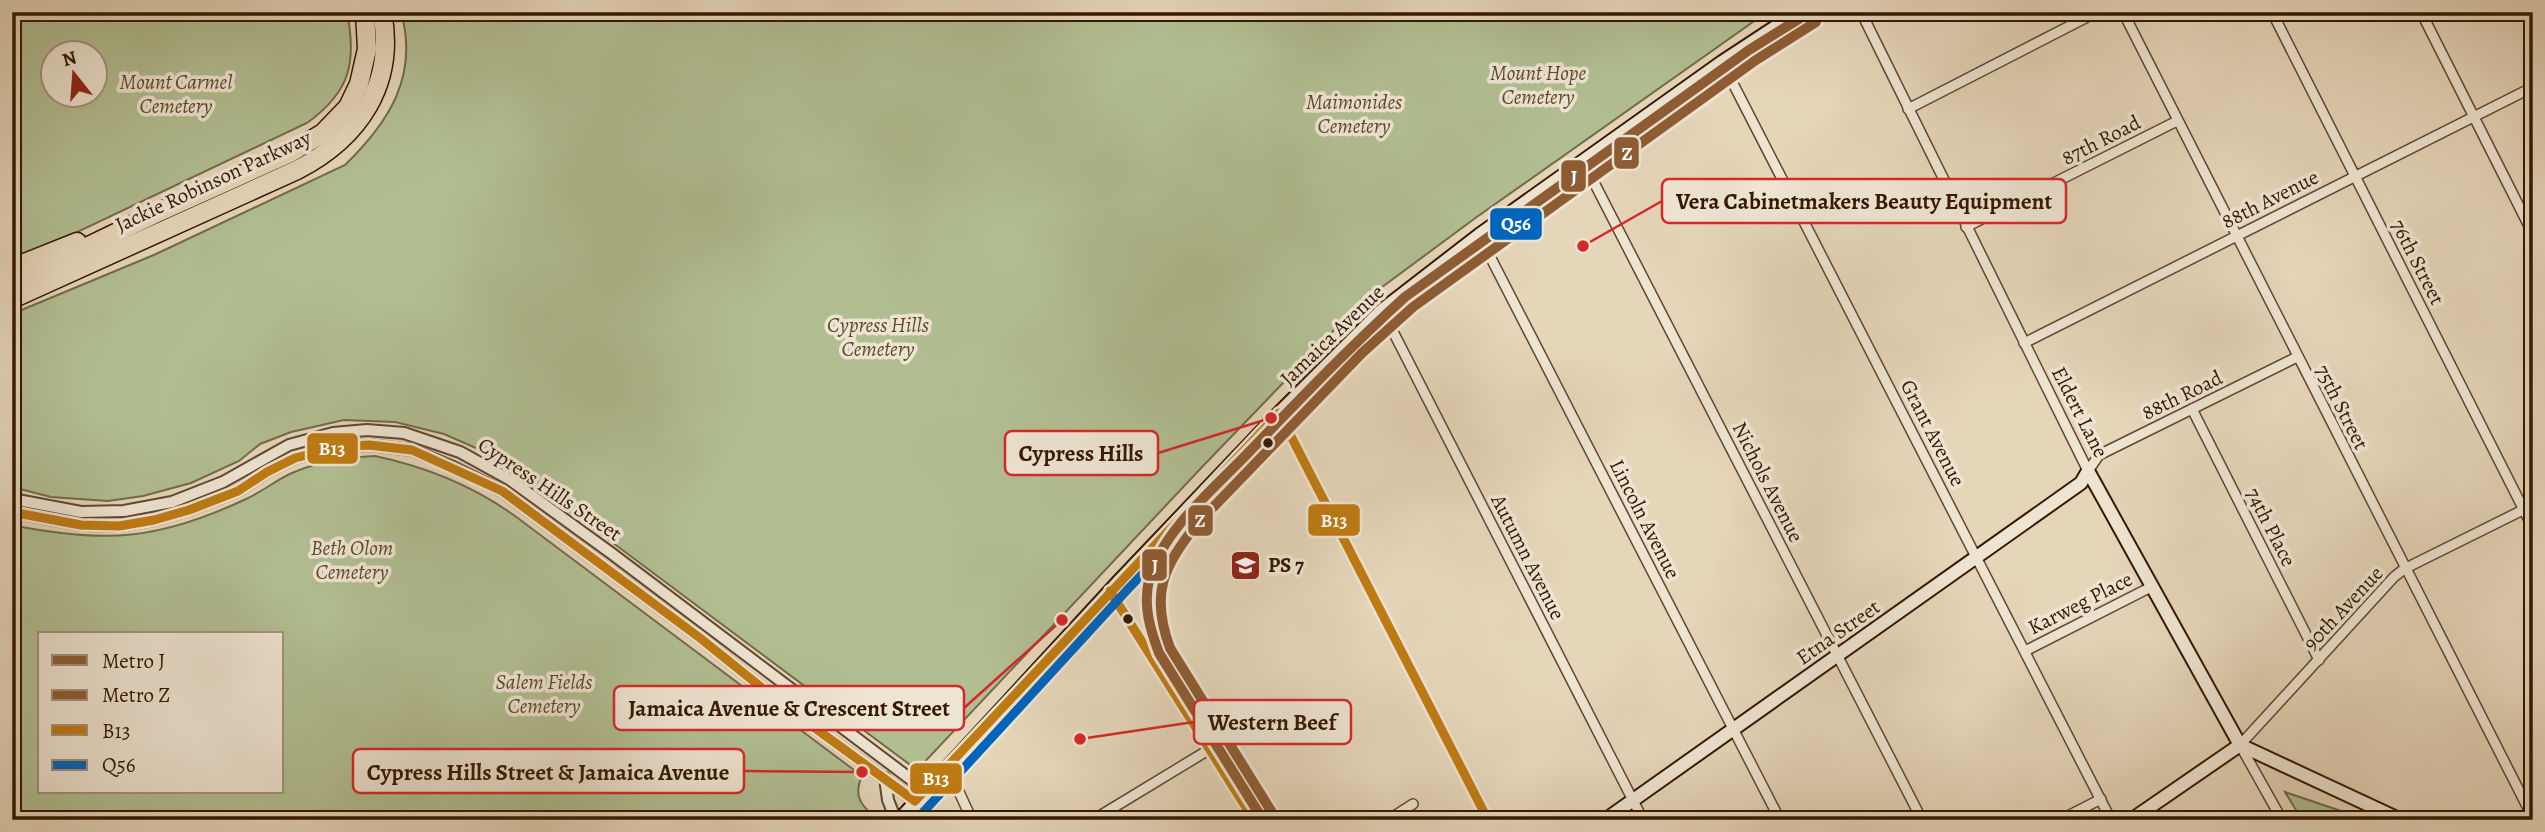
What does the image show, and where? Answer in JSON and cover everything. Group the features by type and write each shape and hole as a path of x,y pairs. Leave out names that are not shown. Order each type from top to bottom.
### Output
{"highway":[{"name":"Jackie Robinson Parkway","path":"12,283 313,141 332,126 348,107 363,73 368,37 365,12"},
{"name":"Jackie Robinson Parkway","path":"12,299 297,170 330,150 363,116 378,83 385,46 382,12"},
{"path":"12,268 159,212"}],"main road":[{"name":"Jamaica Avenue","path":"897,820 1279,413 1382,310 1479,235 1722,62 1798,12"},
{"name":"Etna Street","path":"1605,820 2081,483 2088,471"},
{"name":"Eldert Lane","path":"2088,471 2240,745"},
{"path":"2131,820 2240,745 2401,820"}],"street":[{"name":"Eldert Lane","path":"1861,12 2088,471"},
{"path":"1908,109 2098,12"},
{"name":"75th Street","path":"2123,12 2533,818"},
{"name":"76th Street","path":"2272,12 2528,508 2533,528"},
{"path":"2421,12 2533,234"},
{"name":"Grant Avenue","path":"1722,62 2111,820"},
{"name":"88th Avenue","path":"2024,343 2533,87"},
{"name":"87th Road","path":"1966,227 2178,121"},
{"name":"Nichols Avenue","path":"1583,161 1922,820"},
{"name":"Lincoln Avenue","path":"1479,235 1780,820"},
{"name":"Autumn Avenue","path":"1382,310 1643,820"},
{"name":"88th Road","path":"2088,471 2099,455 2297,357"},
{"name":"74th Place","path":"2192,409 2319,660"},
{"path":"1279,413 1488,820"},
{"name":"Cypress Hills Street","path":"12,499 81,512 124,511 172,502 223,482 300,442 332,433 367,430 404,433 460,452 509,479 925,790"},
{"name":"Cypress Hills Street","path":"12,512 81,525 119,526 189,510 238,491 267,472 306,455 338,447 369,445 412,450 502,491 699,638 782,704 915,801"},
{"name":"90th Avenue","path":"2240,745 2394,577 2404,569 2528,508"},
{"name":"Karweg Place","path":"2025,651 2151,587"},
{"path":"1110,591 1254,820"},
{"name":"Eldert Lane","path":"2240,745 2282,820"},
{"path":"1093,820 1210,749"},
{"path":"947,766 972,820"},
{"path":"885,778 888,800 897,820"},
{"path":"2060,820 2101,799"},
{"path":"915,801 938,820"},
{"path":"1388,820 1413,804"}],"green space":[{"name":"Mount Carmel Cemetery","path":"12,12 347,12 351,46 347,75 333,100 307,123 12,263"},
{"name":"Cypress Hills Cemetery","path":"401,12 1767,12 1474,219 1370,296 1203,466 917,770 581,519 485,452 444,434 395,422 344,420 291,432 260,444 239,461 191,483 143,496 108,501 51,497 12,487 12,314 156,254 345,165 387,115 403,77 406,35"},
{"path":"375,456 394,460 448,478 499,505 862,776 858,788 859,798 874,816 872,820 12,820 12,525 76,535 104,536 158,530 215,513 286,476 333,460"},
{"path":"2285,792 2344,812 2299,815"}],"metro line":[{"name":"J","path":"1263,820 1159,653 1148,617 1147,590 1156,561 1166,544 1206,495 1405,297 1749,50 1810,12"},
{"name":"Z","path":"1273,814 1170,648 1161,612 1161,596 1168,568 1185,539 1362,353 1413,307 1756,60 1816,22"}],"transit line":[{"name":"Q56","path":"916,820 1128,589 1390,319 1486,245 1729,72 1805,22"},
{"name":"B13","path":"12,512 81,525 119,526 189,510 238,491 295,458 338,447 369,445 412,450 502,491 700,638 782,704 915,801 1279,413 1488,820"},
{"name":"B13","path":"1110,591 1254,820"}],"place":[{"name":"Vera Cabinetmakers Beauty Equipment","path":"1583,246"},
{"name":"Cypress Hills","path":"1271,418"},
{"name":"PS 7","path":"1245,565"},
{"name":"Jamaica Avenue & Crescent Street","path":"1062,620"},
{"name":"Western Beef","path":"1080,739"},
{"name":"Cypress Hills Street & Jamaica Avenue","path":"862,772"}],"park label":[{"name":"Mount Hope Cemetery","path":"1538,85"},
{"name":"Maimonides Cemetery","path":"1354,114"},
{"name":"Beth Olom Cemetery","path":"352,560"},
{"name":"Salem Fields Cemetery","path":"544,694"}]}
